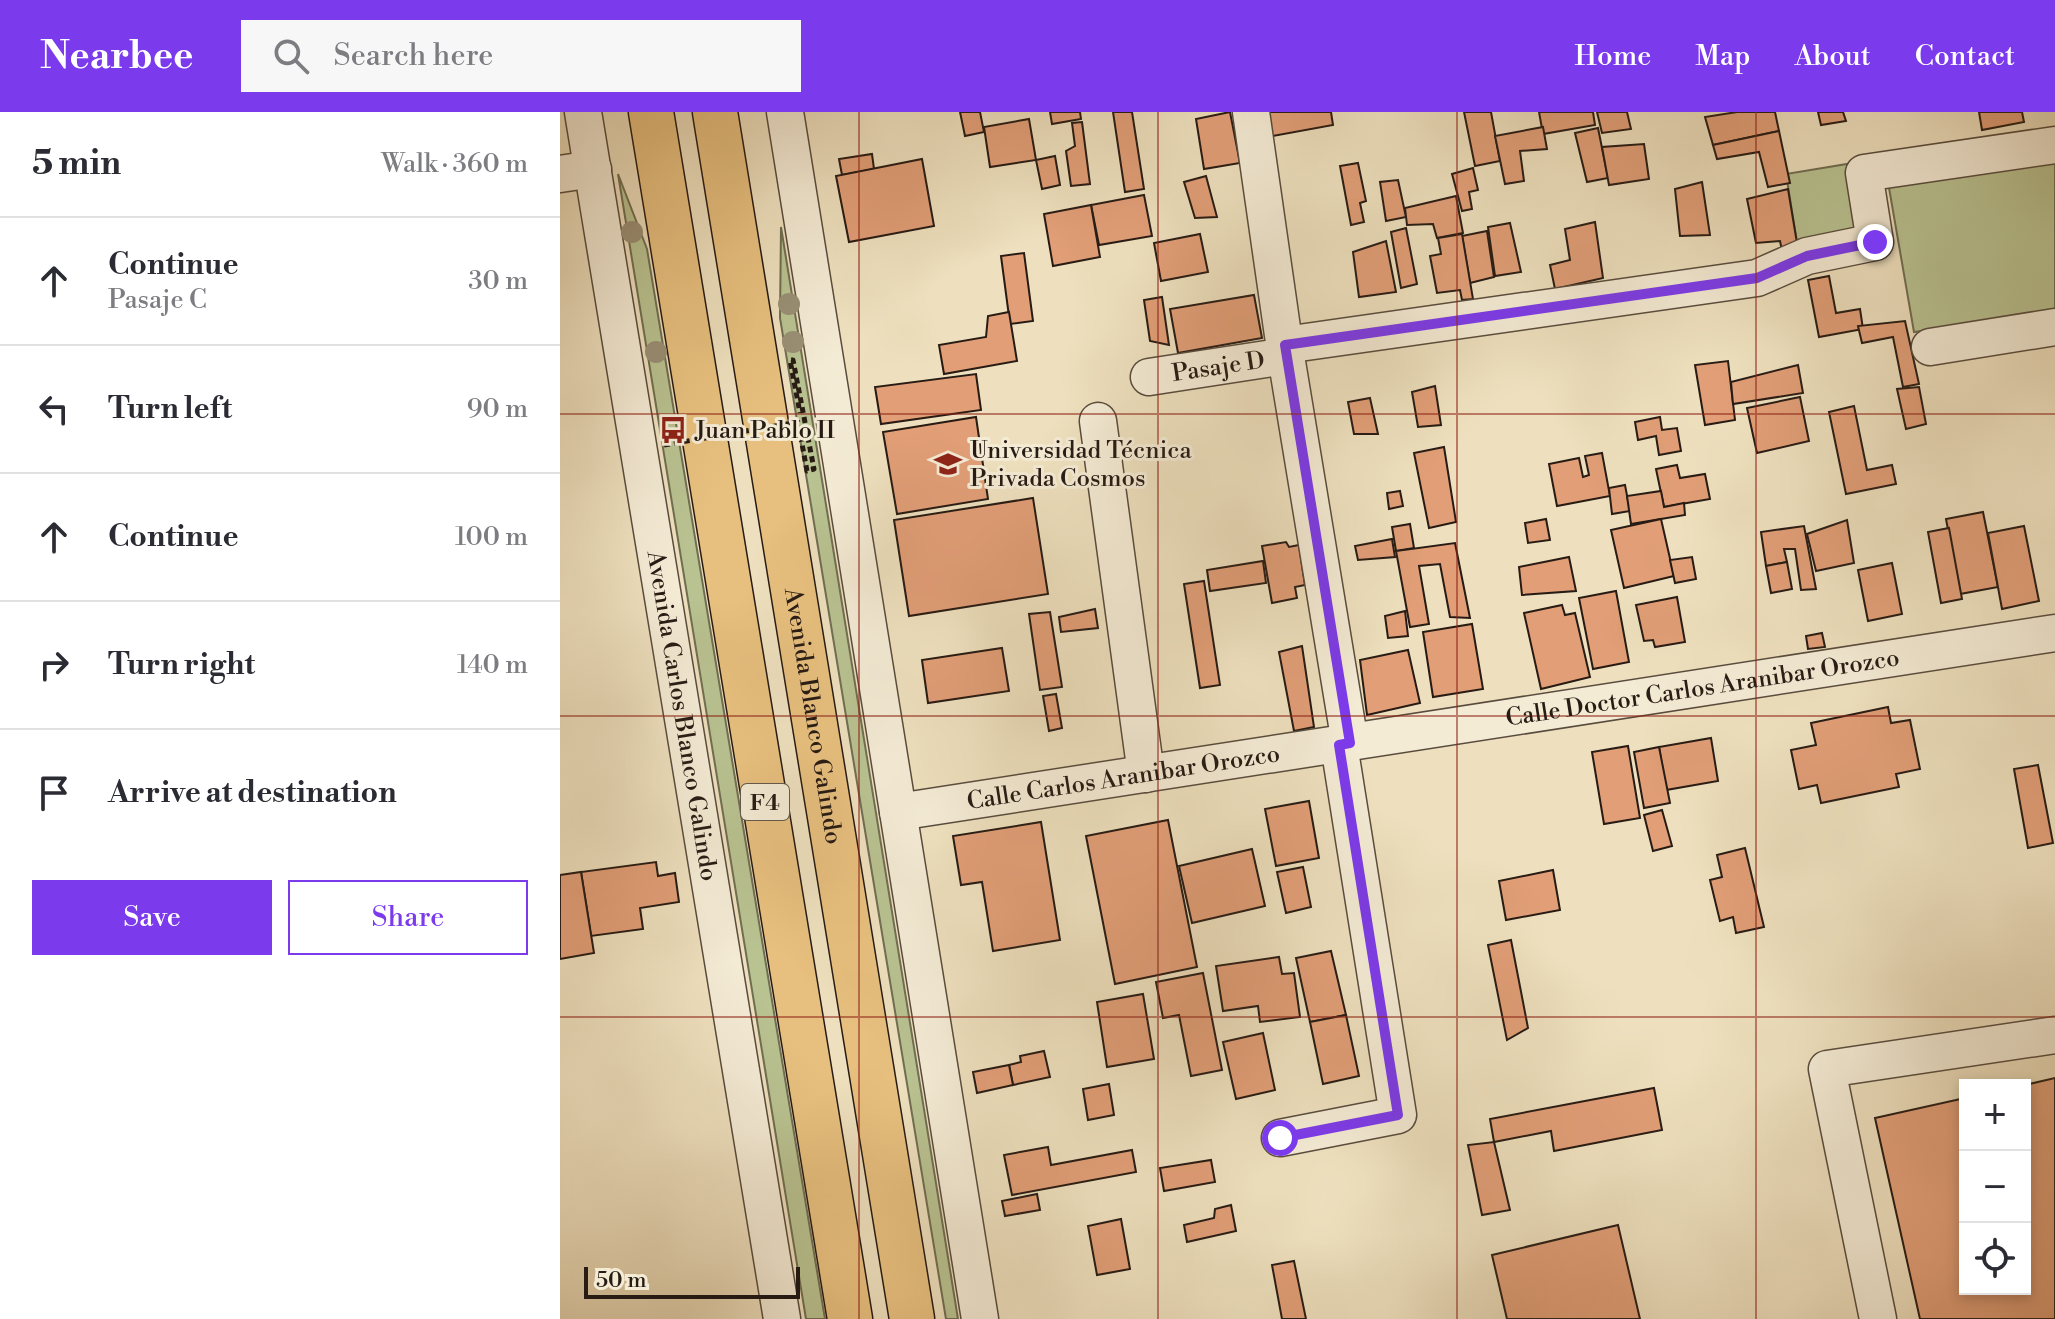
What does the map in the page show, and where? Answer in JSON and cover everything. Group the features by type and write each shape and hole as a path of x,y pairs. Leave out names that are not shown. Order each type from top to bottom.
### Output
{"highway":[{"name":"F4","path":"651,112 850,1319"},
{"name":"Avenida Blanco Galindo","path":"715,112 912,1319"}],"street":[{"name":"Avenida Carlos Blanco Galindo","path":"583,112 577,171 782,1319"},
{"path":"785,112 980,1319"},
{"path":"1251,112 1398,1115 1280,1138"},
{"name":"Pasaje D","path":"1149,377 1286,351 1757,278 1807,256 1875,242 1864,173 2055,145"},
{"path":"1930,347 2055,327"},
{"path":"1098,421 1146,774"},
{"name":"Calle Doctor Carlos Aranibar Orozco","path":"1344,744 2055,633"},
{"name":"Calle Carlos Aranibar Orozco","path":"898,812 1344,744"},
{"path":"1878,1319 1827,1069 2055,1035"}],"path":[{"path":"664,445 798,422 807,471 814,469 793,360 790,360 800,413"}],"green space":[{"path":"2055,158 2055,312 1914,332 1888,182"},
{"path":"1853,163 1858,228 1798,249 1786,174"},
{"path":"618,174 647,249 825,1319 806,1319"},
{"path":"781,227 958,1319 946,1319 780,318"}],"building":[{"path":"960,112 980,112 984,132 965,136"},
{"path":"1050,112 1080,112 1081,119 1052,124"},
{"path":"1113,112 1132,112 1144,189 1125,192"},
{"path":"1230,112 1240,163 1204,169 1196,119"},
{"path":"1262,112 1331,112 1333,125 1267,137"},
{"path":"1464,112 1491,112 1500,161 1475,166"},
{"path":"1539,112 1593,112 1595,125 1543,134"},
{"path":"1597,112 1627,112 1631,129 1602,133"},
{"path":"1737,112 1775,112 1779,131 1713,145 1705,117"},
{"path":"1818,112 1843,112 1846,121 1821,125"},
{"path":"1979,112 2022,112 2024,122 1982,130"},
{"path":"1029,119 1036,160 990,167 984,127"},
{"path":"1082,122 1090,184 1071,186 1066,151 1075,146 1072,123"},
{"path":"1543,127 1547,149 1520,151 1524,181 1505,184 1495,136"},
{"path":"1598,128 1608,178 1587,182 1575,133"},
{"path":"1779,131 1790,183 1768,187 1759,152 1717,159 1713,145"},
{"path":"1644,144 1649,179 1609,185 1602,147"},
{"path":"872,154 874,169 842,175 839,159"},
{"path":"1055,156 1060,185 1042,189 1036,160"},
{"path":"922,159 934,226 849,242 836,176"},
{"path":"1358,163 1366,201 1360,203 1364,222 1351,225 1340,166"},
{"path":"1473,168 1478,190 1469,192 1472,209 1462,211 1452,174"},
{"path":"1206,176 1217,217 1195,218 1184,182"},
{"path":"1398,180 1406,217 1386,221 1380,182"},
{"path":"1702,182 1710,235 1680,236 1675,189"},
{"path":"1788,189 1798,249 1782,251 1780,241 1756,243 1747,199"},
{"path":"1144,195 1152,236 1099,245 1091,205"},
{"path":"1456,196 1463,233 1437,238 1433,224 1407,225 1405,208"},
{"path":"1091,205 1100,257 1053,266 1044,214"},
{"path":"1595,222 1603,278 1555,289 1550,265 1570,260 1565,229"},
{"path":"1510,223 1521,272 1495,276 1488,227"},
{"path":"1406,228 1417,284 1401,288 1391,232"},
{"path":"1487,231 1494,277 1470,283 1462,236"},
{"path":"1200,234 1208,272 1161,281 1154,243"},
{"path":"1462,234 1473,299 1462,300 1460,290 1437,293 1430,256 1441,254 1438,238"},
{"path":"1386,241 1396,292 1359,297 1353,252"},
{"path":"1024,253 1033,321 1010,324 1001,256"},
{"path":"1829,276 1836,313 1860,309 1863,329 1819,337 1808,280"},
{"path":"1254,295 1262,338 1178,353 1170,309"},
{"path":"1162,297 1169,345 1150,341 1144,300"},
{"path":"1009,312 1017,361 944,374 939,345 986,337 988,316"},
{"path":"1905,321 1919,384 1903,387 1893,337 1862,343 1858,326"},
{"path":"1728,361 1735,420 1705,425 1695,365"},
{"path":"1798,365 1803,393 1733,404 1731,382"},
{"path":"976,374 981,410 881,424 875,387"},
{"path":"1435,386 1441,425 1418,427 1412,392"},
{"path":"1919,387 1926,424 1906,429 1897,389"},
{"path":"1800,397 1809,441 1757,453 1747,408"},
{"path":"1370,398 1378,434 1354,434 1348,402"},
{"path":"1854,406 1867,470 1892,465 1896,484 1846,494 1829,412"},
{"name":"Universidad Técnica Privada Cosmos","path":"976,417 988,499 897,514 883,432"},
{"path":"1660,417 1662,430 1677,428 1681,451 1659,455 1656,436 1638,440 1635,422"},
{"path":"1444,447 1456,522 1429,528 1414,453"},
{"path":"1602,453 1610,496 1557,506 1549,464 1579,458 1583,477 1589,475 1585,456"},
{"path":"1677,465 1680,478 1705,474 1710,499 1664,507 1656,469"},
{"path":"1625,485 1630,511 1612,514 1609,488"},
{"path":"1400,491 1403,506 1389,509 1387,493"},
{"path":"1661,491 1664,507 1684,503 1685,515 1631,524 1627,496"},
{"path":"1033,498 1048,594 909,616 894,520"},
{"path":"1983,512 1998,587 1960,594 1946,519"},
{"path":"1546,519 1550,540 1528,543 1525,523"},
{"path":"1661,519 1674,576 1624,588 1611,530"},
{"path":"1847,520 1854,563 1816,571 1807,534"},
{"path":"1410,524 1414,548 1396,551 1392,527"},
{"path":"1804,526 1816,589 1801,590 1795,549 1784,549 1787,562 1766,566 1761,532"},
{"path":"2024,526 2039,601 2002,609 1988,533"},
{"path":"1949,528 1962,599 1941,603 1928,532"},
{"path":"1392,539 1395,557 1358,560 1355,546"},
{"path":"1286,542 1289,547 1299,545 1305,585 1295,587 1297,598 1272,603 1262,546"},
{"path":"1455,543 1470,618 1450,617 1440,564 1419,566 1429,624 1410,627 1396,551"},
{"path":"1569,557 1576,591 1522,595 1519,567"},
{"path":"1692,557 1696,579 1675,583 1670,560"},
{"path":"1263,561 1266,583 1210,591 1207,570"},
{"path":"1787,562 1792,589 1771,593 1766,566"},
{"path":"1892,563 1902,614 1868,621 1858,570"},
{"path":"1204,581 1220,685 1200,688 1184,584"},
{"path":"1616,591 1629,662 1593,669 1579,598"},
{"path":"1677,597 1685,642 1655,647 1653,640 1644,641 1636,605"},
{"path":"1562,605 1565,615 1575,613 1590,677 1541,689 1524,613"},
{"path":"1095,609 1098,628 1061,632 1059,617"},
{"path":"1405,611 1408,636 1388,638 1385,616"},
{"path":"1050,612 1062,687 1040,690 1029,614"},
{"path":"1472,624 1483,689 1433,697 1423,632"},
{"path":"1822,633 1825,647 1808,649 1806,636"},
{"path":"1302,646 1314,727 1294,731 1279,652"},
{"path":"1002,648 1009,691 928,703 922,660"},
{"path":"1408,650 1420,703 1367,715 1360,660"},
{"path":"1056,694 1062,728 1049,731 1043,696"},
{"path":"1888,707 1891,723 1910,720 1920,769 1896,774 1899,787 1821,803 1817,785 1799,789 1791,750 1816,745 1811,723"},
{"path":"1711,738 1718,781 1666,790 1659,747"},
{"path":"1628,746 1640,818 1604,824 1592,752"},
{"path":"1659,747 1670,803 1644,808 1634,752"},
{"path":"2038,765 2053,843 2028,848 2014,769"},
{"path":"1309,801 1319,858 1276,866 1265,809"},
{"path":"1662,810 1672,846 1653,851 1644,815"},
{"path":"1168,820 1197,967 1115,984 1086,836"},
{"path":"1041,822 1060,940 993,951 982,882 961,885 953,836"},
{"path":"1745,848 1764,927 1736,933 1733,917 1720,921 1710,880 1722,877 1717,855"},
{"path":"1252,849 1265,906 1192,923 1179,866"},
{"path":"656,862 658,876 675,873 679,902 640,908 643,929 591,936 581,872"},
{"path":"1303,867 1311,907 1286,913 1277,872"},
{"path":"1553,870 1560,910 1506,920 1499,881"},
{"path":"581,872 594,953 560,959 560,875"},
{"path":"1511,940 1528,1028 1507,1040 1488,945"},
{"path":"1331,951 1346,1015 1310,1022 1296,958"},
{"path":"1279,957 1282,974 1294,973 1300,1017 1260,1022 1258,1006 1223,1011 1216,966"},
{"path":"1203,973 1222,1070 1191,1076 1179,1015 1163,1018 1156,982"},
{"path":"1143,994 1154,1059 1107,1067 1097,1002"},
{"path":"1346,1015 1359,1076 1323,1084 1310,1022"},
{"path":"1263,1033 1275,1090 1236,1099 1223,1042"},
{"path":"1044,1051 1050,1077 1013,1085 1009,1065 1021,1062 1020,1056"},
{"path":"1009,1065 1013,1085 977,1093 973,1072"},
{"path":"2055,1078 2055,1319 1920,1319 1875,1118 1959,1099 1959,1295 2031,1295 2031,1084"},
{"path":"1109,1084 1114,1115 1088,1120 1083,1089"},
{"path":"1654,1088 1662,1130 1554,1151 1551,1131 1494,1142 1490,1119"},
{"path":"1494,1142 1510,1210 1482,1215 1468,1145"},
{"path":"1048,1147 1051,1165 1132,1150 1136,1172 1012,1195 1004,1155"},
{"path":"1211,1160 1215,1182 1164,1191 1160,1168"},
{"path":"1037,1194 1040,1210 1005,1216 1002,1201"},
{"path":"1231,1205 1236,1231 1187,1242 1184,1225 1214,1218 1215,1209"},
{"path":"1121,1219 1130,1269 1097,1275 1088,1226"},
{"path":"1618,1225 1640,1319 1507,1319 1492,1255"},
{"path":"1294,1261 1306,1319 1282,1319 1272,1265"}],"place":[{"name":"Juan Pablo II","path":"673,430"},
{"name":"Universidad Técnica Privada Cosmos","path":"948,464"}],"route":[{"path":"1280,1138 1398,1115 1339,745 1350,743 1285,345 1757,278 1807,256 1875,242"}]}
